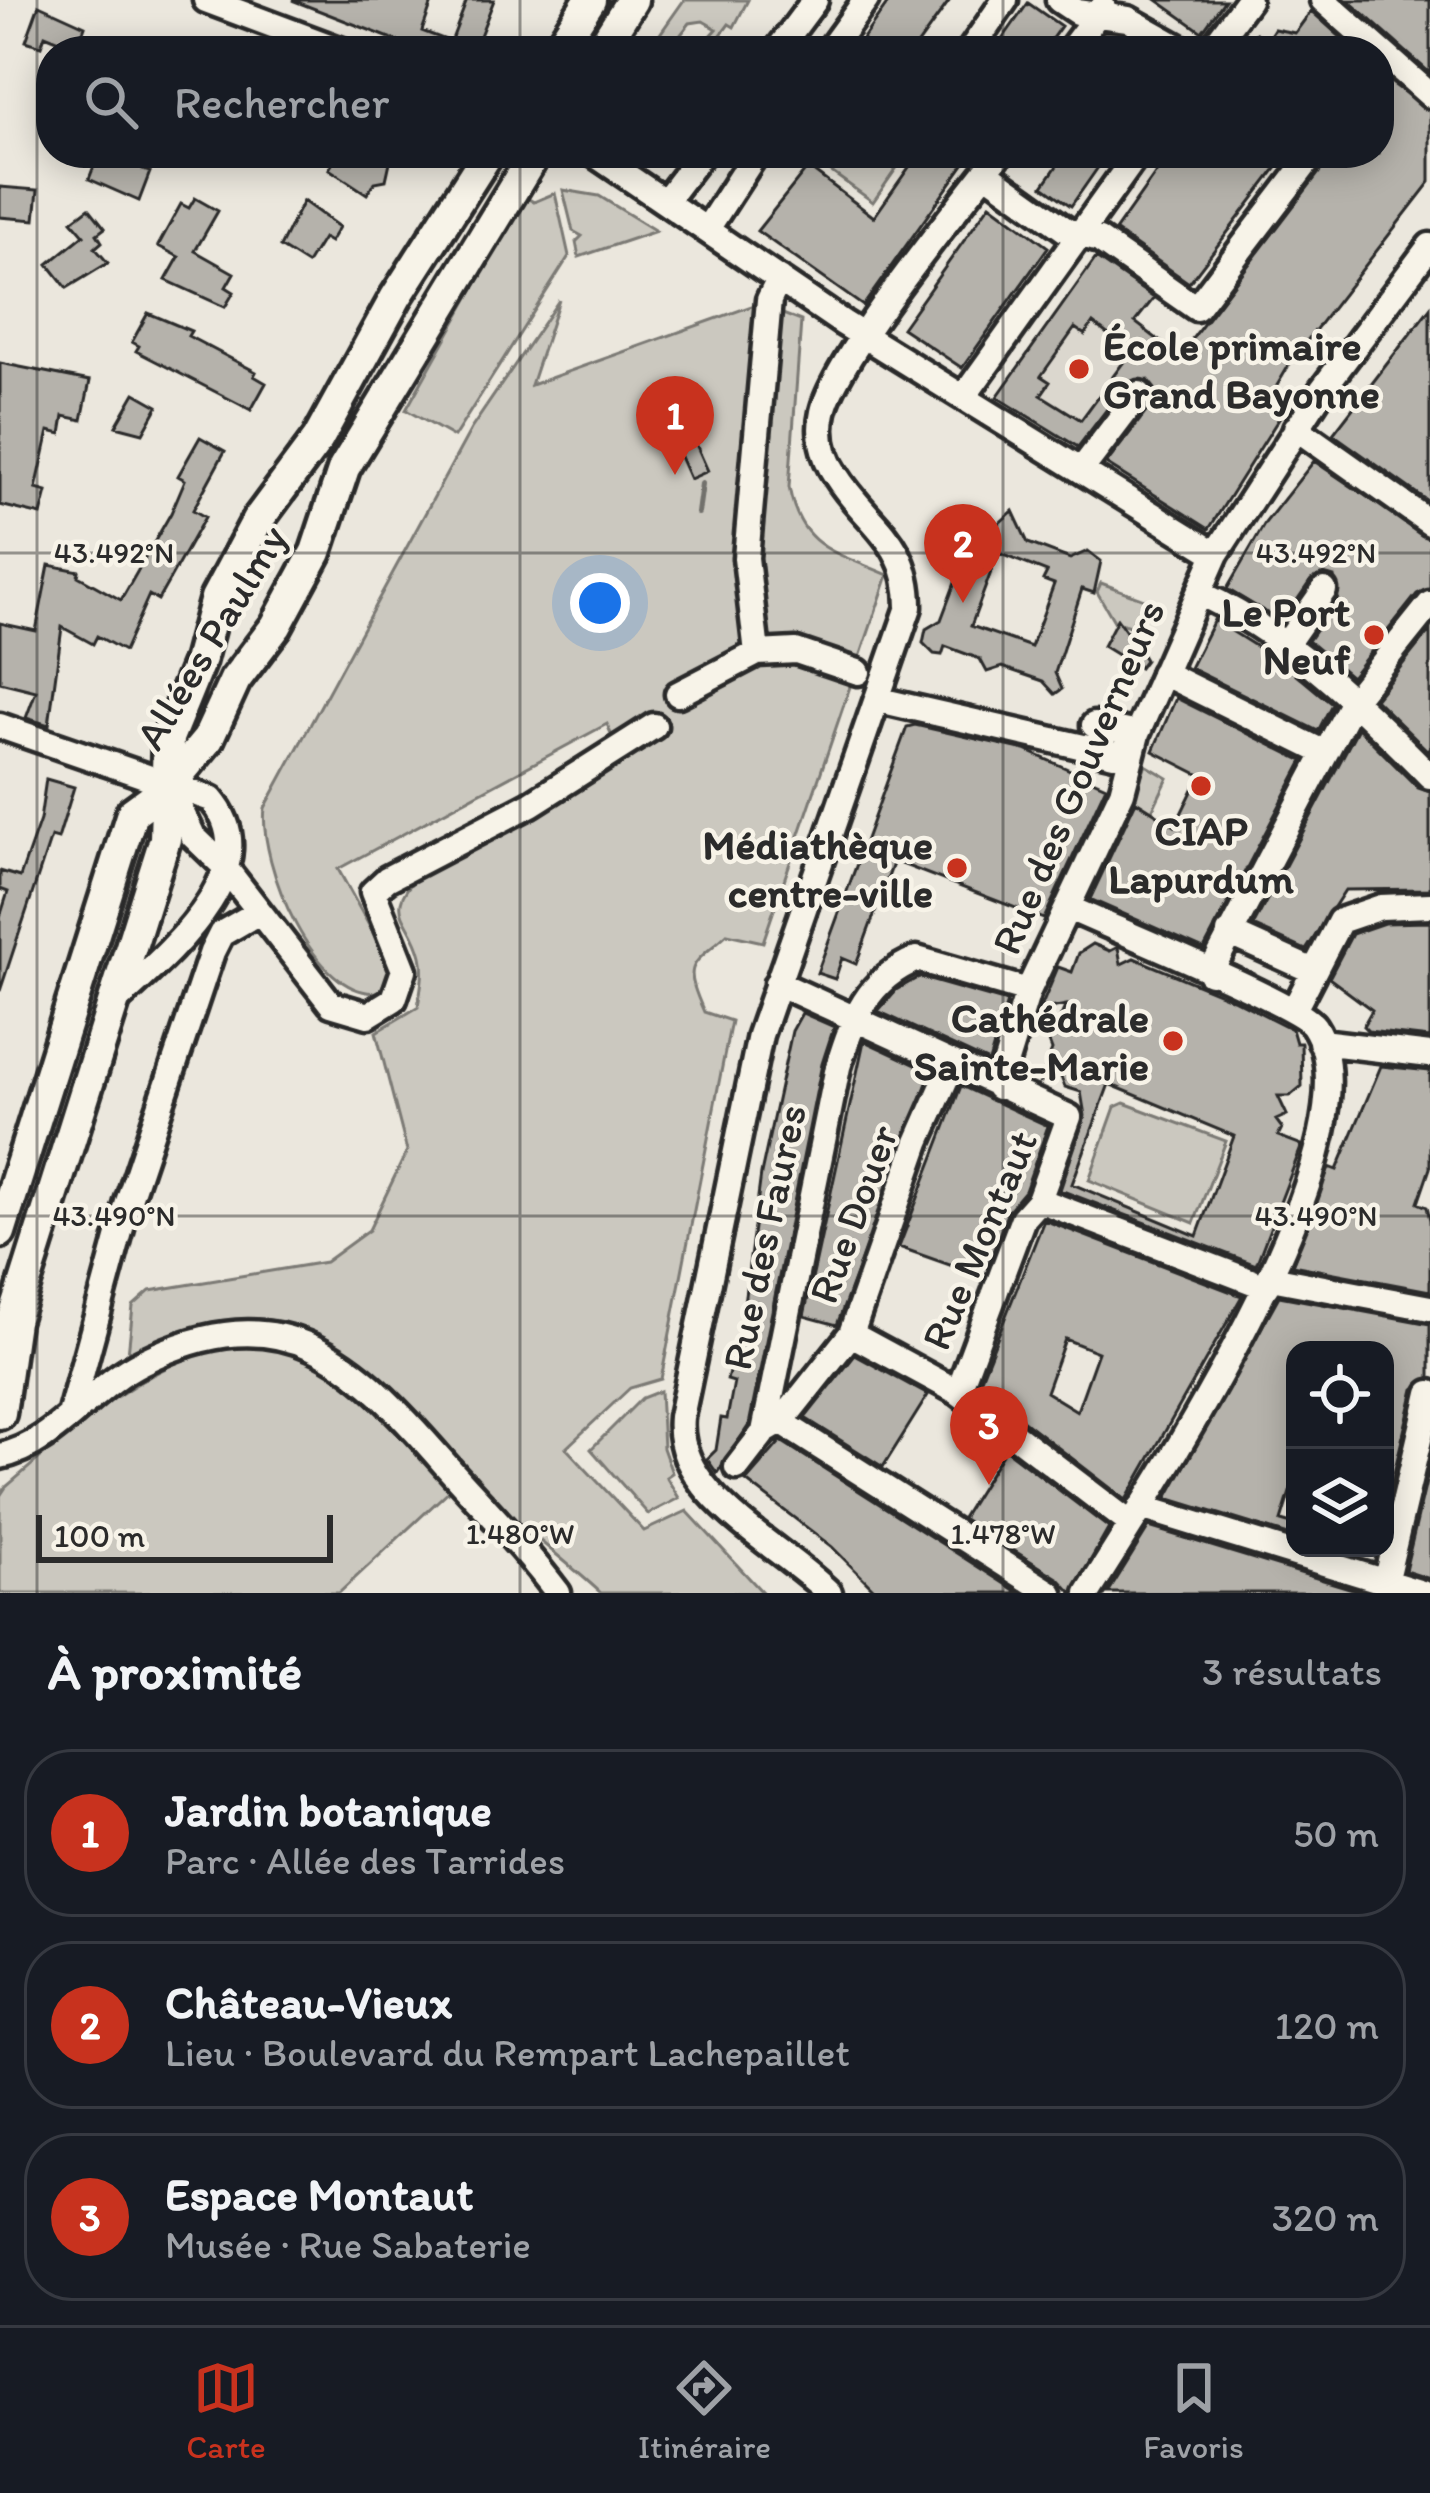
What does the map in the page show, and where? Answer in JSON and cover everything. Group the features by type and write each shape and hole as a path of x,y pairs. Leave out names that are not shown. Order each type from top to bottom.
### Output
{"main road":[{"path":"609,36 632,0"},
{"path":"564,36 580,3"},
{"path":"0,1232 8,1180 120,838 132,813 169,786 168,738 200,662 216,598 257,521 318,439 396,297 478,168"},
{"name":"Allées Paulmy","path":"0,1413 14,1321 165,839 169,786 208,739 236,680 276,626 316,552 344,468 526,168"}],"street":[{"path":"206,0 302,36"},
{"path":"788,36 815,0"},
{"path":"840,36 866,0"},
{"path":"980,36 1005,0"},
{"path":"1059,0 1077,12 1103,8 1158,36"},
{"path":"1221,36 1248,0"},
{"path":"1323,0 1358,36"},
{"path":"1082,36 1103,8"},
{"path":"1394,70 1430,95"},
{"path":"617,168 779,279 1216,554"},
{"path":"667,199 690,168"},
{"path":"707,229 746,168"},
{"path":"829,1593 714,1497 686,1464 681,1417 740,1118 777,983 906,621 908,574 889,537 832,470 821,432 836,380 988,168"},
{"path":"998,168 1081,236 1100,240 1196,308 1303,168"},
{"path":"965,394 1128,168"},
{"name":"Rue des Gouverneurs","path":"998,1087 1028,991 1122,792 1134,743 1216,554 1296,428 1430,246"},
{"path":"757,653 746,558 769,300 779,279"},
{"path":"1082,469 1139,394"},
{"path":"1296,428 1430,523"},
{"path":"1285,646 1324,590"},
{"path":"1199,593 1285,646 1354,698 1430,776"},
{"path":"1210,973 1354,698 1430,604"},
{"path":"678,694 757,653 796,651 858,672"},
{"path":"1163,673 1325,753"},
{"path":"879,700 1114,754 1134,743"},
{"path":"1094,725 1134,743"},
{"path":"0,726 216,804 229,836 224,866 207,910 110,1006"},
{"path":"169,786 193,836 224,866 331,1004 341,1012 368,1016 394,998 404,970 373,892 387,878 531,804 654,726"},
{"path":"207,910 252,904"},
{"path":"71,1412 128,1202 212,952 221,934 252,904"},
{"path":"1294,1009 1340,921 1382,907 1430,905"},
{"path":"1069,908 1294,1009 1315,1027 1330,1090 1318,1152 1268,1283 1088,1593"},
{"path":"1229,933 1311,970"},
{"path":"854,1015 875,987 917,959 1028,991"},
{"path":"777,983 854,1015 998,1087"},
{"name":"Rue des Faures","path":"714,1497 772,1427 838,1067 854,1015"},
{"path":"1321,1042 1430,1055"},
{"name":"Rue Douer","path":"772,1427 851,1334 918,1142 952,1065"},
{"name":"Rue Montaut","path":"962,1395 1023,1218 1039,1200 1069,1117 998,1087"},
{"path":"8,1180 54,1192"},
{"path":"1039,1200 1268,1283 1430,1308"},
{"path":"0,1456 28,1450 125,1371 178,1345 238,1331 310,1343 365,1377 558,1593"},
{"path":"851,1334 962,1395 1136,1515 1376,1585 1422,1593"},
{"path":"1376,1585 1430,1393"},
{"path":"772,1427 1050,1593"}],"shaded area":[{"path":"684,0 748,0 734,27 729,24 720,36 711,36 717,29 703,21 690,23 680,36 659,36"},
{"path":"826,168 897,168 873,202"},
{"path":"563,190 599,196 656,231 579,257 576,242 582,236 573,231"},
{"path":"555,193 569,256 454,437 406,410 525,197 534,202"},
{"name":"École primaire Grand Bayonne","path":"1080,280 1162,342 1082,450 997,397"},
{"path":"559,300 531,385 757,304 801,321 789,487 794,508 823,546 888,575 763,942 727,934 698,960 692,974 704,1012 731,1021 661,1379 630,1388 566,1448 644,1531 687,1511 763,1593 601,1593 489,1497 389,1392 331,1345 301,1329 270,1320 234,1320 128,1354 133,1306 150,1291 325,1262 369,1230 407,1151 376,1032 418,1007 421,956 401,907 407,888 418,876 623,763 607,724 338,869 393,969 379,992 355,989 333,975 295,924 281,892 265,832 265,808 471,429"},
{"path":"1101,583 1147,600 1135,628 1114,621 1097,592"},
{"path":"1146,765 1168,778 1152,811 1131,798"},
{"path":"1124,1103 1226,1141 1194,1223 1089,1180 1115,1107"},
{"path":"226,1344 266,1347 329,1370 379,1408 454,1486 339,1593 0,1593 0,1496 6,1487 134,1385"},
{"path":"660,1391 663,1448 672,1473 666,1477 679,1498 648,1514 591,1449 642,1398"},
{"path":"1394,1420 1415,1426 1394,1512"},
{"path":"1326,1557 1383,1557 1379,1573"}],"building":[{"path":"292,0 433,0 422,31 435,36 384,36"},
{"path":"467,0 494,0 480,36 453,36"},
{"path":"890,0 950,0 924,36 865,36"},
{"path":"1157,0 1225,0 1202,32"},
{"path":"1348,0 1430,0 1430,73 1394,36"},
{"path":"1028,3 1061,26 1054,36 1005,36"},
{"path":"39,5 85,26 81,36 45,35 36,36 36,44 26,41"},
{"path":"1311,11 1339,36 1270,36 1274,29 1295,33"},
{"path":"1394,85 1430,111 1430,182 1292,360 1272,394 1288,404 1209,529 1106,464 1153,403 1155,389 1148,380 1127,383 1078,447 997,397 1096,258 1154,298 1135,322 1179,356 1323,168 1394,168","holes":["1093,323 1131,352 1081,420 1041,395 1050,382 1041,376 1075,328 1085,335"]},
{"path":"93,168 150,172 139,201 89,179"},
{"path":"389,168 386,180 375,182 367,194 329,169"},
{"path":"807,168 874,217 908,168 961,168 863,306 757,231"},
{"path":"1056,168 1098,168 1071,206 1043,186"},
{"path":"1159,168 1277,168 1189,283 1115,231"},
{"path":"0,187 38,190 35,220 0,217"},
{"path":"195,198 218,211 195,251 234,273 226,287 234,292 225,307 166,280 179,257 158,246 181,204 189,208"},
{"path":"303,201 339,227 330,242 323,238 307,264 280,247"},
{"path":"990,204 1048,247 962,368 902,328"},
{"path":"89,208 105,228 97,234 102,242 95,248 108,263 67,288 48,264 84,235 72,221"},
{"path":"1430,308 1430,503 1333,434"},
{"path":"148,313 191,331 188,336 256,372 254,376 266,383 251,410 136,351 139,346 132,342"},
{"path":"0,363 90,381 82,420 64,416 61,434 49,431 36,489 47,492 41,515 0,505"},
{"path":"135,393 158,406 143,433 116,426"},
{"path":"691,433 708,471 690,479 673,441"},
{"path":"200,437 225,451 193,510 205,517 158,600 149,595 124,651 97,636 93,644 62,627 49,725 26,718 36,691 0,682 0,623 36,631 49,565 79,571 78,576 121,600 171,513 185,480 178,476"},
{"path":"1314,461 1430,539 1430,588 1417,594 1351,677 1308,641 1338,598 1334,577 1324,574 1311,580 1282,622 1227,589 1265,523"},
{"path":"1013,511 1028,543 1070,559 1088,551 1101,561 1094,593 1082,589 1055,673 1062,689 1055,694 1043,681 1002,667 987,672 980,659 945,646 942,655 934,654 923,643 926,629 941,620 970,543 961,532 964,520 976,515 996,526","holes":["998,553 1047,572 1043,580 1054,584 1031,647 971,626"]},
{"path":"1117,619 1127,633 1143,638 1138,648 1145,660 1139,668 1103,646"},
{"path":"1214,620 1284,664 1332,704 1318,731 1190,668"},
{"path":"1430,630 1430,753 1375,699"},
{"path":"1176,698 1303,761 1204,949 1090,899 1136,801 1175,826 1200,775 1153,751"},
{"path":"907,727 1025,750 1106,786 1044,919 894,861 856,964 842,958 835,979 817,973"},
{"path":"1358,728 1418,788 1430,792 1430,889 1345,890 1306,950 1253,926"},
{"path":"46,779 74,787 58,839 51,837 0,991 0,917 8,892 0,889 0,871 20,877 40,820"},
{"path":"1430,922 1430,1038 1368,1031 1363,1026 1372,1010 1329,978 1352,934 1384,923"},
{"name":"Cathédrale Sainte-Marie","path":"1093,944 1110,951 1118,947 1121,964 1134,958 1233,999 1292,1029 1296,1043 1301,1043 1302,1086 1290,1096 1278,1096 1287,1115 1276,1120 1282,1128 1278,1136 1302,1145 1256,1265 1060,1190 1085,1116 1081,1092 1065,1087 1059,1072 1040,1082 1052,1050 1049,1042 1066,1005 1040,1010 1058,967 1072,972 1079,953","holes":["1109,1084 1234,1136 1197,1236 1072,1184"]},
{"path":"919,977 1007,1002 989,1062 878,1011 896,990"},
{"path":"802,1013 834,1027 822,1064 749,1425 717,1473 707,1459 716,1450 721,1418 727,1419 734,1382 727,1380 731,1364 725,1352 739,1341 761,1174 792,1031"},
{"path":"864,1041 931,1072 837,1325 804,1316"},
{"path":"1381,1066 1430,1071 1430,1168 1418,1203 1427,1207 1430,1220 1430,1291 1292,1265 1329,1167 1337,1170"},
{"path":"961,1086 1048,1126 1025,1191 1008,1211 987,1268 980,1265 975,1274 899,1247"},
{"path":"1044,1220 1242,1296 1126,1500 978,1386","holes":["1065,1339 1098,1352 1077,1411 1046,1392"]},
{"path":"1279,1296 1430,1324 1430,1377 1414,1389 1394,1473 1394,1341 1286,1341 1286,1505 1281,1521 1286,1522 1286,1534 1167,1498"},
{"path":"855,1355 928,1395 883,1467 805,1418"},
{"path":"781,1441 1019,1593 878,1593 832,1547 746,1481"},
{"path":"1005,1449 1109,1528 1072,1593 1059,1579 962,1518"},
{"path":"1430,1465 1430,1579 1405,1571"},
{"path":"1149,1527 1366,1593 1108,1593"}],"waterway":[{"path":"698,513 702,484"}],"place":[{"name":"École primaire Grand Bayonne","path":"1079,369"},
{"name":"Jardin botanique","path":"675,475"},
{"name":"Château-Vieux","path":"963,603"},
{"name":"Le Port Neuf","path":"1374,635"},
{"name":"CIAP Lapurdum","path":"1201,786"},
{"name":"Médiathèque centre-ville","path":"957,868"},
{"name":"Cathédrale Sainte-Marie","path":"1173,1041"},
{"name":"Espace Montaut","path":"989,1485"}]}
